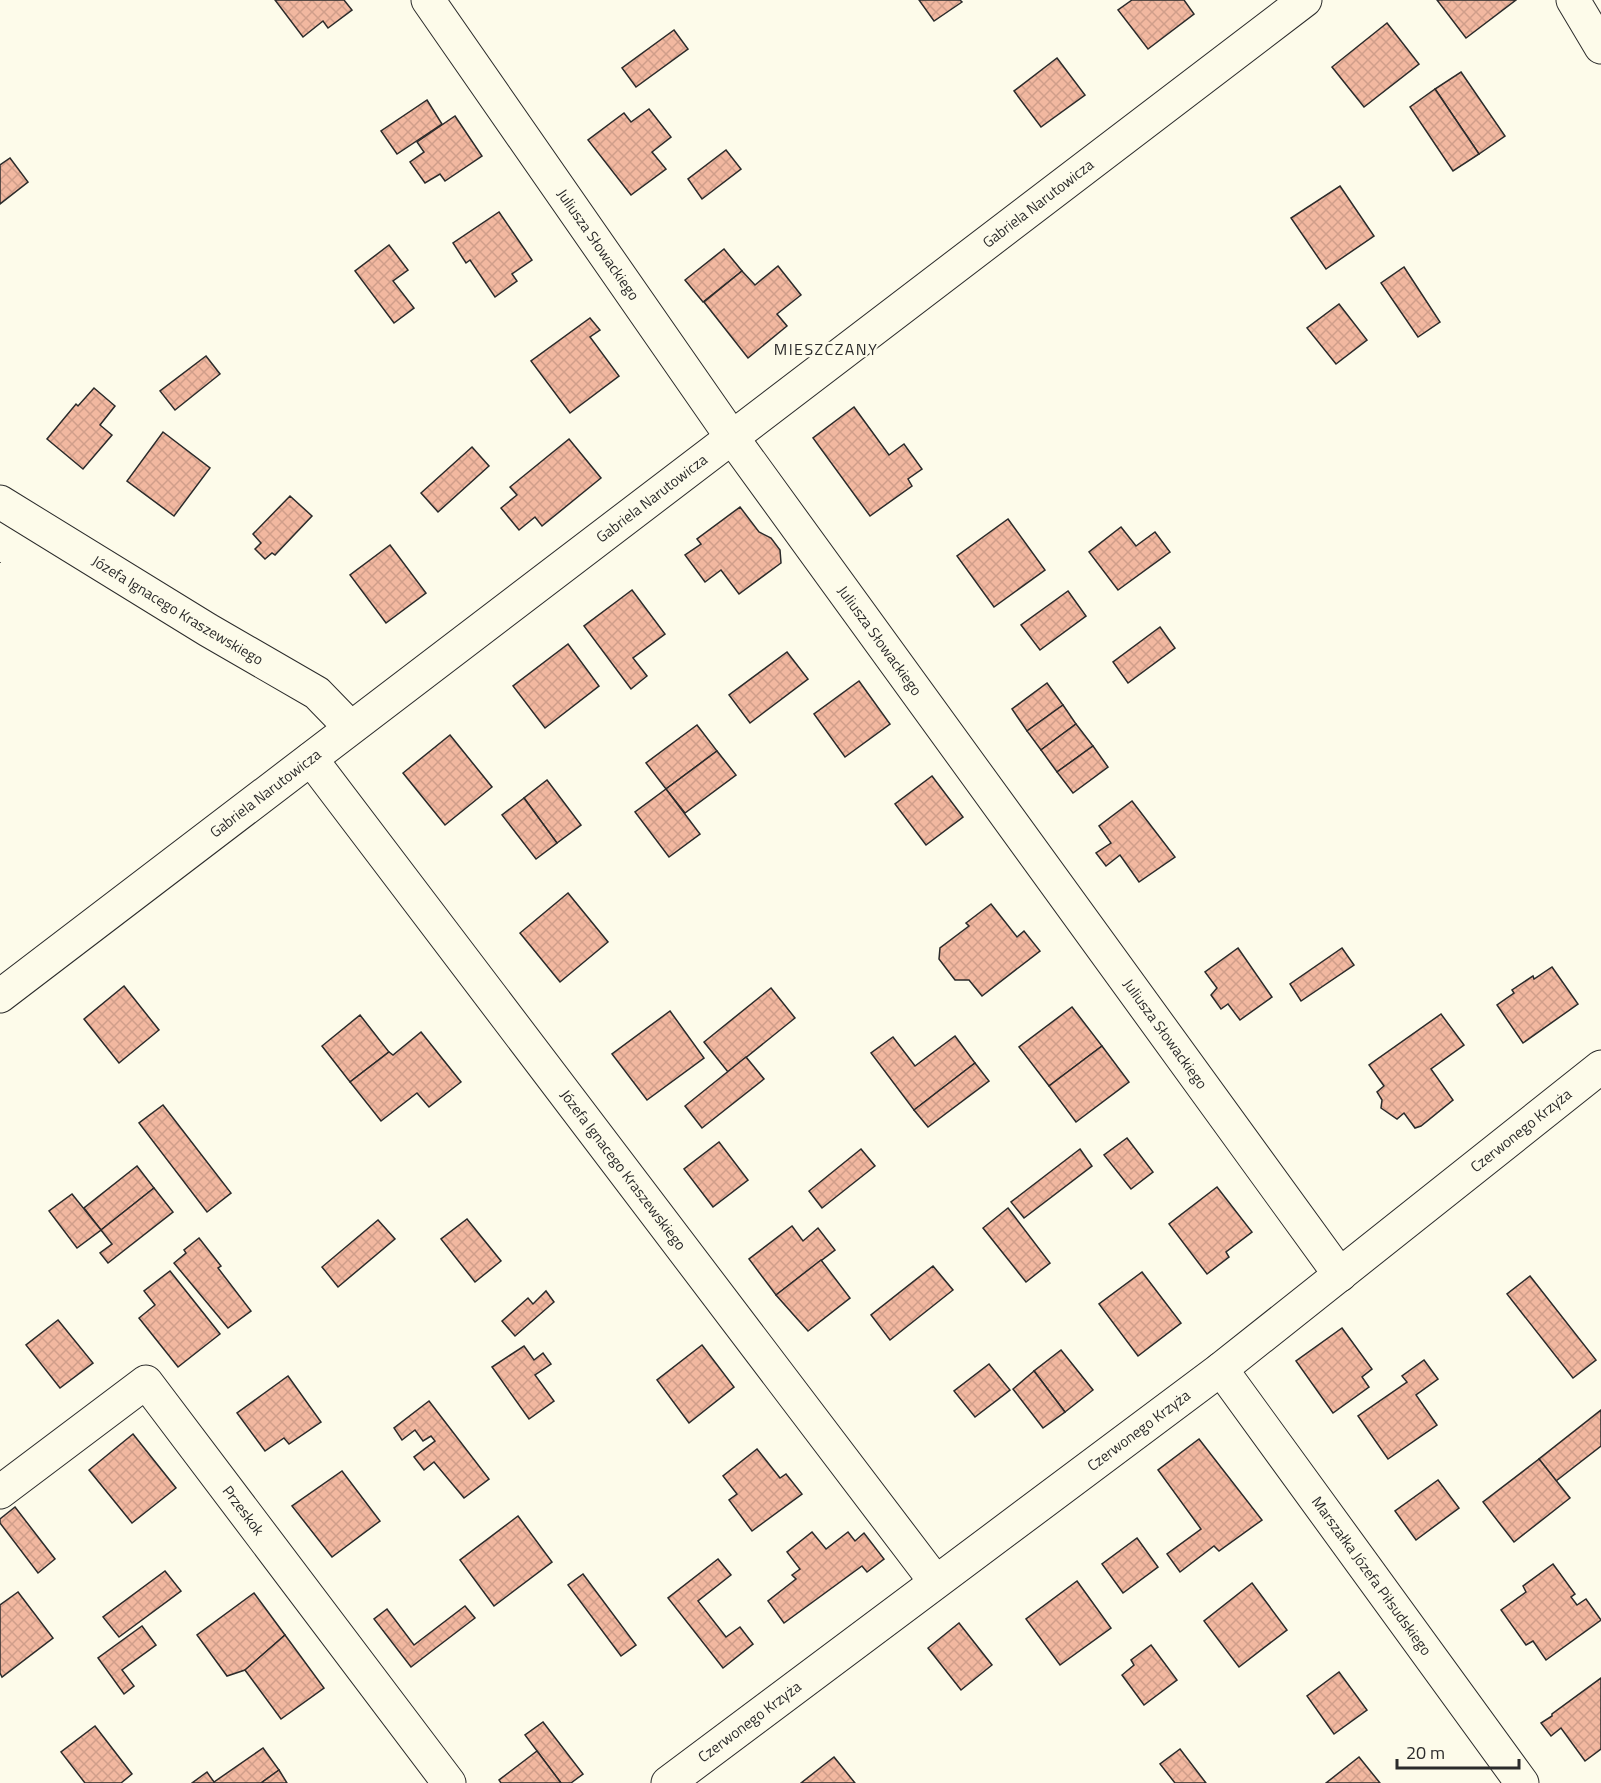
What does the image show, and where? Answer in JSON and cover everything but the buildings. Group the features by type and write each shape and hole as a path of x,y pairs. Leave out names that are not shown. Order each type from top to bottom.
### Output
{"street":[{"name":"Juliusza Słowackiego","path":"428,0 731,436 1340,1275"},
{"name":"Gabriela Narutowicza","path":"0,996 1305,0"},
{"path":"1573,0 1601,47"},
{"name":"Józefa Ignacego Kraszewskiego","path":"0,502 208,630 317,693 350,727"},
{"name":"Józefa Ignacego Kraszewskiego","path":"311,759 935,1581"},
{"name":"Czerwonego Krzyża","path":"668,1783 1221,1369 1601,1067"},
{"name":"Marszałka Józefa Piłsudskiego","path":"1221,1369 1522,1783"},
{"name":"Przeskok","path":"0,1492 146,1382 449,1783"}],"district":[{"name":"MIESZCZANY","path":"826,349"}]}
